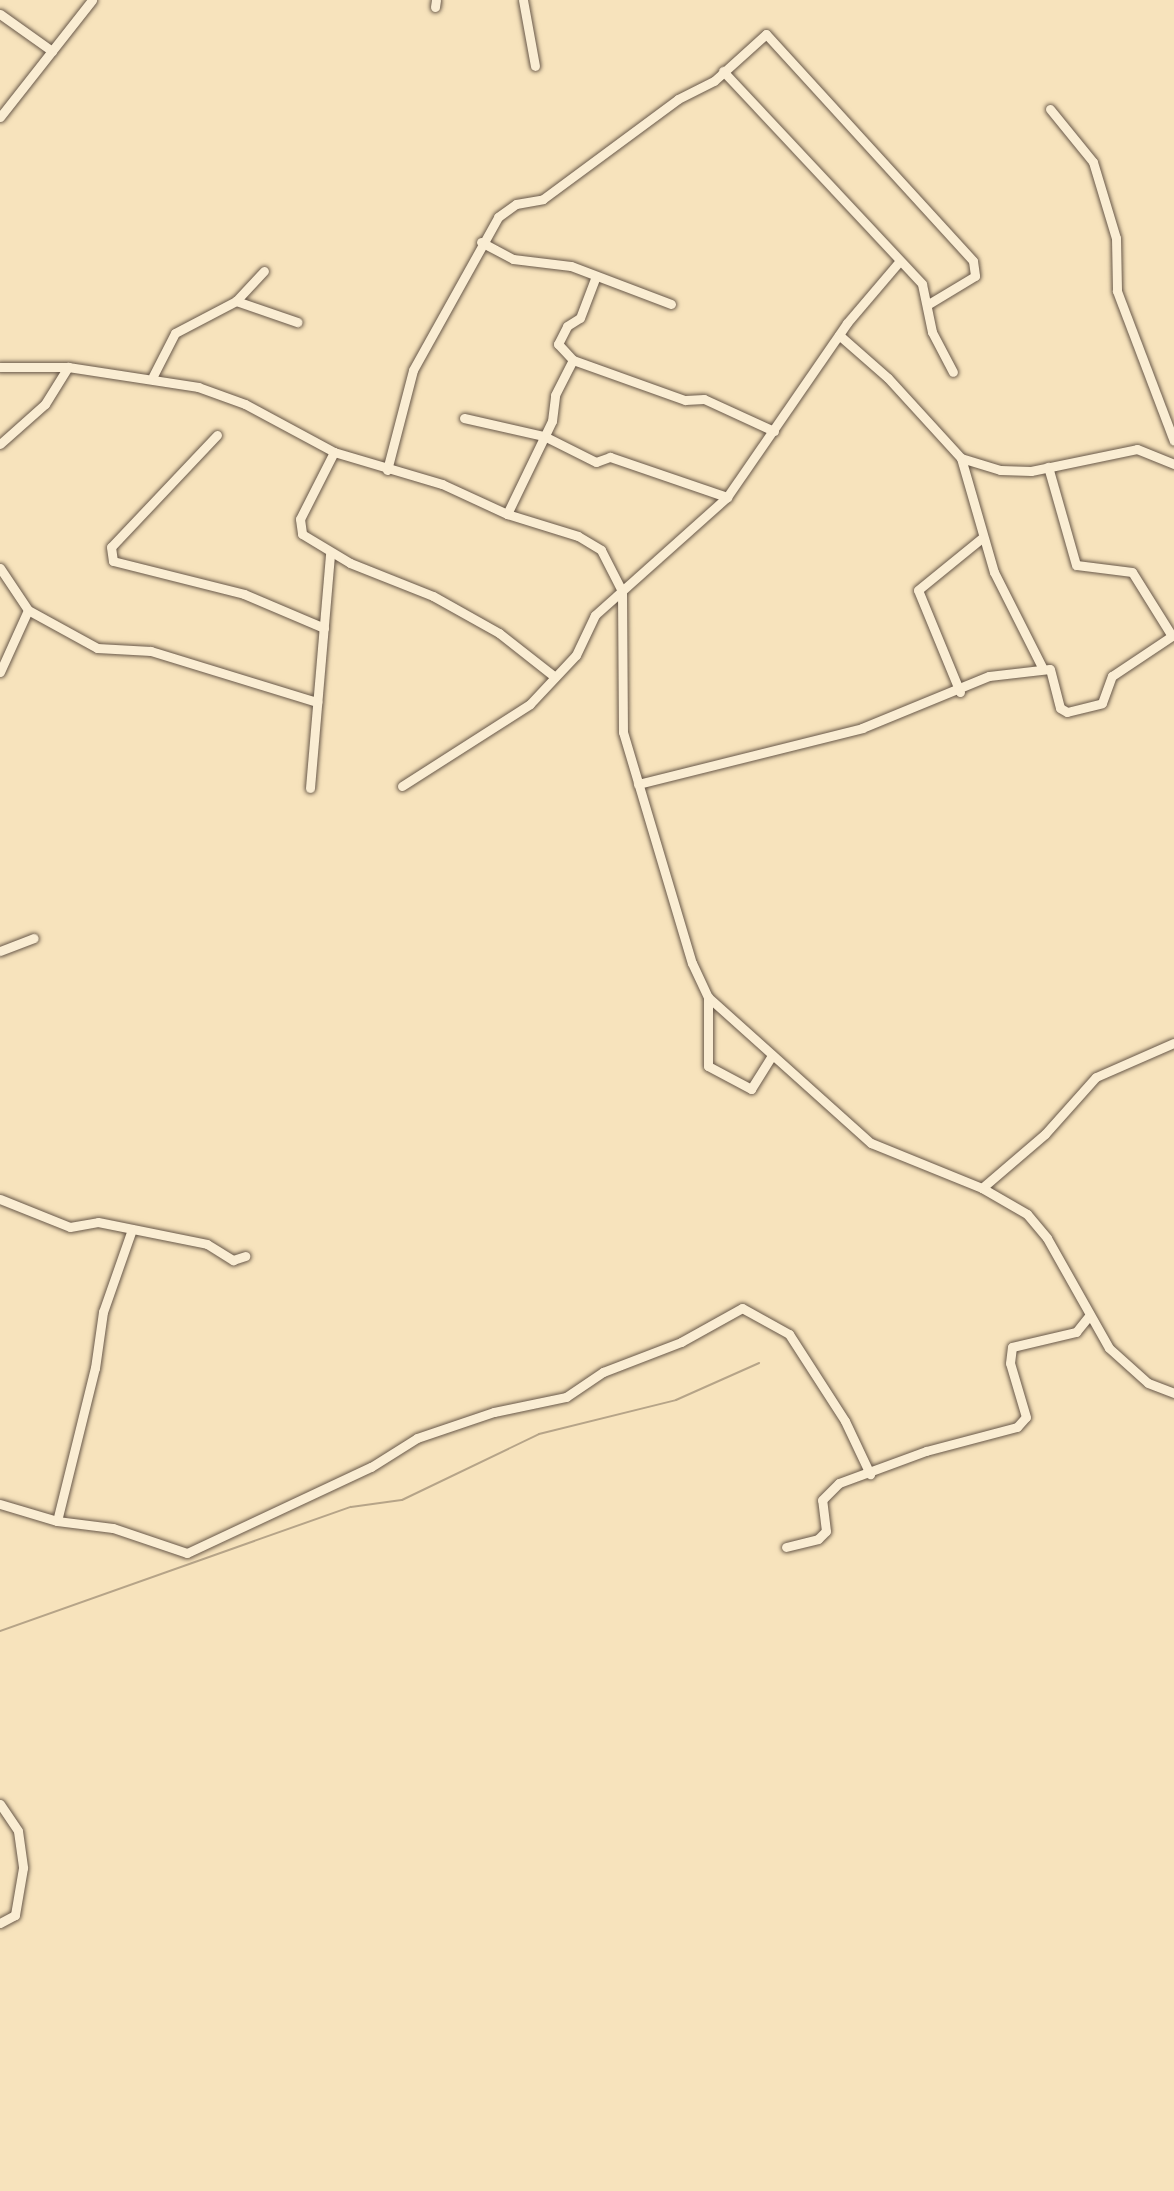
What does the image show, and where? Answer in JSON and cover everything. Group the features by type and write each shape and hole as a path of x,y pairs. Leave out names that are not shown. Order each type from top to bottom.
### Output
{"street":[{"path":"0,117 92,0"},
{"path":"523,0 535,66"},
{"path":"0,14 52,51"},
{"path":"387,470 413,370 482,242 508,209 543,198 723,71 758,38 773,37 973,261 975,276 927,305"},
{"path":"723,71 898,263 922,284 932,332 953,372"},
{"path":"1050,109 1093,162 1116,238 1117,291 1174,441"},
{"path":"482,242 513,259 548,261 671,304"},
{"path":"402,786 471,747 530,704 587,640 595,615 727,497 839,335 898,263"},
{"path":"153,376 175,333 237,302 264,271"},
{"path":"596,276 580,318 567,326 558,344 573,360 685,400 704,399 774,430"},
{"path":"237,302 297,322"},
{"path":"839,335 888,378 962,458 983,537 1042,667"},
{"path":"507,513 552,421 555,395 573,360"},
{"path":"0,367 68,367 153,376 244,404 334,452 387,470 442,484 507,513 593,544 611,561 622,591 621,708 638,784 692,963 708,997 871,1143 982,1188 1027,1214 1047,1238 1089,1316 1120,1361 1148,1383 1174,1393"},
{"path":"0,444 45,404 68,367"},
{"path":"464,418 544,436 596,462 610,457 727,497"},
{"path":"217,435 111,547 113,561 244,594 324,628"},
{"path":"962,458 1000,470 1048,467 1137,449 1174,464"},
{"path":"334,452 297,527 330,553 433,596 499,633 555,677"},
{"path":"638,784 862,728 960,692 989,676 1042,667 1050,669 1055,700 1067,712 1102,703 1112,676 1172,636 1132,572 1076,566 1048,467"},
{"path":"960,692 918,590 983,537"},
{"path":"310,788 330,553"},
{"path":"0,568 28,610 97,648 151,651 317,702"},
{"path":"0,672 28,610"},
{"path":"0,951 34,938"},
{"path":"708,997 708,1066 751,1089 772,1055"},
{"path":"982,1188 1045,1134 1096,1077 1174,1042"},
{"path":"0,1199 70,1227 98,1222 207,1244 233,1260 245,1256"},
{"path":"57,1521 95,1368 103,1312 132,1229"},
{"path":"0,1504 57,1521 113,1528 187,1553 371,1467 417,1438 494,1412 566,1397 603,1372 681,1342 742,1308 789,1334 845,1421 870,1474"},
{"path":"786,1547 818,1539 826,1531 826,1490 926,1451 1017,1427 1026,1417 1010,1363 1012,1347 1076,1332 1089,1316"},
{"path":"0,1804 18,1831 23,1868 15,1915 0,1923"}],"waterway":[{"path":"0,1631 351,1507 402,1500 539,1434 676,1400 759,1363"}]}
